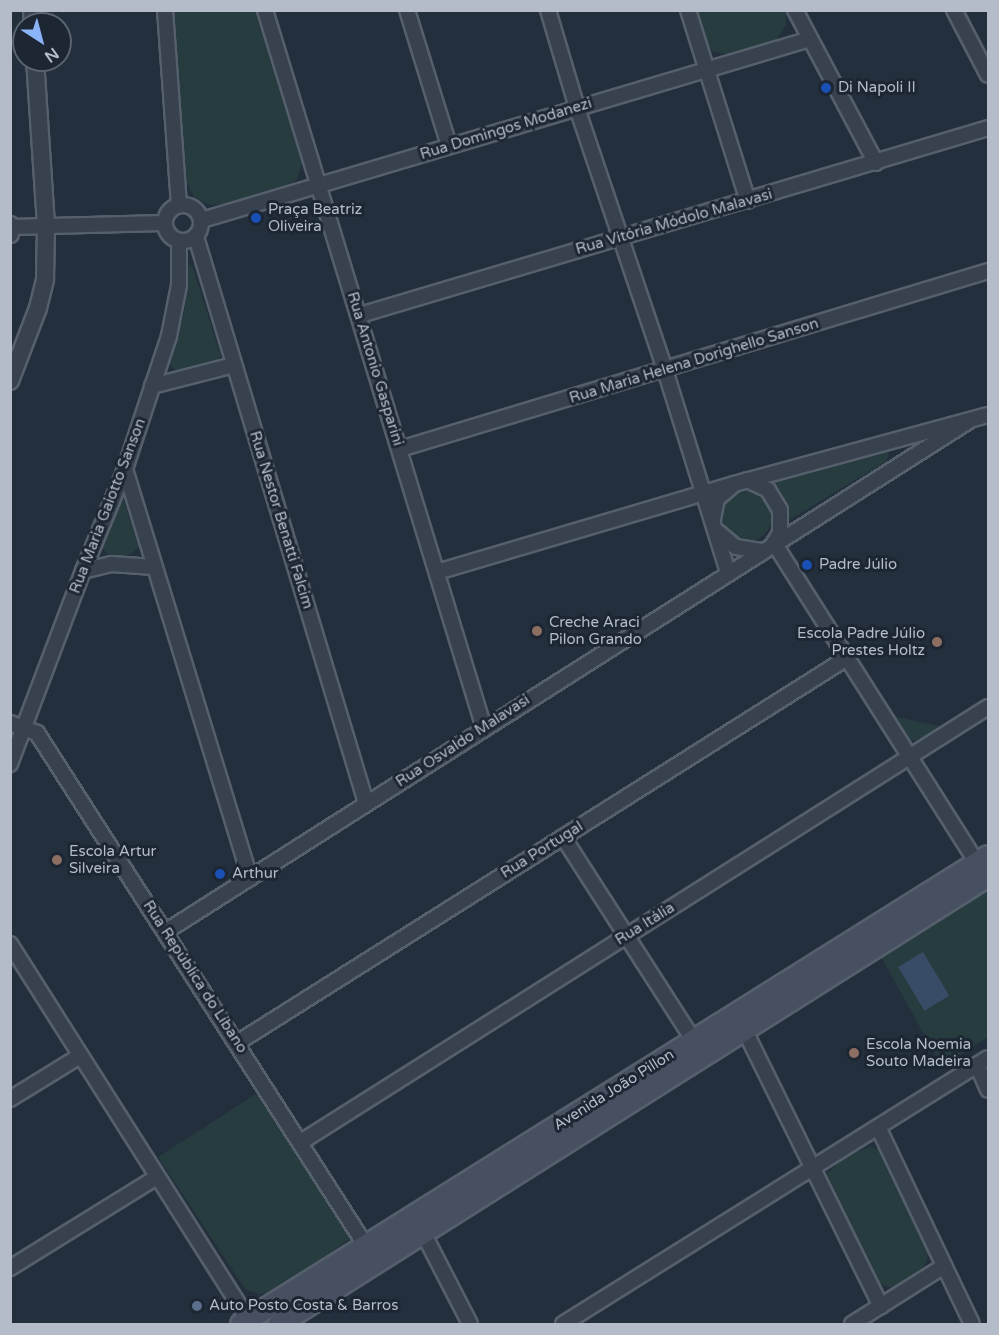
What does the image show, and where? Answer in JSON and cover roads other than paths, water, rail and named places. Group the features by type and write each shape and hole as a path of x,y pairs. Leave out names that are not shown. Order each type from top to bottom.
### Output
{"main road":[{"name":"Avenida João Pillon","path":"279,1324 423,1233 740,1021 985,868"},
{"name":"Avenida João Pillon","path":"246,1323 413,1215 699,1048"}],"street":[{"path":"165,10 179,205"},
{"name":"Rua Antonio Gasparini","path":"265,10 360,315 484,728"},
{"path":"406,10 448,146"},
{"path":"548,10 577,108 665,370 728,572"},
{"path":"688,10 748,201"},
{"path":"795,10 876,163"},
{"path":"954,10 988,75"},
{"name":"Rua Domingos Modanezi","path":"202,220 810,39"},
{"path":"10,381 39,309 45,279 46,225 36,72"},
{"name":"Rua Vitória Módolo Malavasi","path":"360,315 988,128"},
{"path":"179,205 196,209 202,220 196,237 178,241 168,234 165,223 169,212 179,205"},
{"path":"10,234 11,226 165,223"},
{"name":"Rua Nestor Benatti Falcim","path":"196,237 366,804"},
{"name":"Rua Maria Gaiotto Sanson","path":"10,765 83,571 125,469 176,312 179,285 178,241"},
{"name":"Rua Maria Helena Dorighello Sanson","path":"400,449 988,271"},
{"path":"152,386 234,365"},
{"path":"436,572 740,482 988,415"},
{"path":"714,525 736,547 761,551 969,421"},
{"path":"125,469 250,878"},
{"path":"714,525 717,499 740,482"},
{"path":"740,482 768,490 780,510 780,533 774,543"},
{"path":"774,543 909,757 985,868"},
{"name":"Rua Osvaldo Malavasi","path":"165,932 761,551"},
{"path":"83,571 111,564 154,567"},
{"name":"Rua Portugal","path":"237,1043 847,658"},
{"name":"Rua Itália","path":"301,1142 988,707"},
{"name":"Rua República do Líbano","path":"10,723 37,733 366,1246"},
{"path":"563,837 699,1048"},
{"path":"10,944 246,1323"},
{"path":"740,1021 881,1306"},
{"path":"10,1099 80,1056"},
{"path":"563,1324 983,1062 988,1090"},
{"path":"878,1127 972,1324"},
{"path":"10,1268 156,1176"},
{"path":"413,1215 470,1324"},
{"path":"852,1324 944,1266"}],"water":[{"path":"923,952 949,996 924,1011 898,967"}],"place":[{"name":"Di Napoli II","path":"826,88"},
{"name":"Praça Beatriz Oliveira","path":"256,218"},
{"name":"Padre Júlio","path":"807,565"},
{"name":"Creche Araci Pilon Grando","path":"537,631"},
{"name":"Escola Padre Júlio Prestes Holtz","path":"937,642"},
{"name":"Escola Artur Silveira","path":"57,860"},
{"name":"Arthur","path":"220,874"},
{"name":"Escola Noemia Souto Madeira","path":"854,1053"},
{"name":"Auto Posto Costa & Barros","path":"197,1306"}]}
